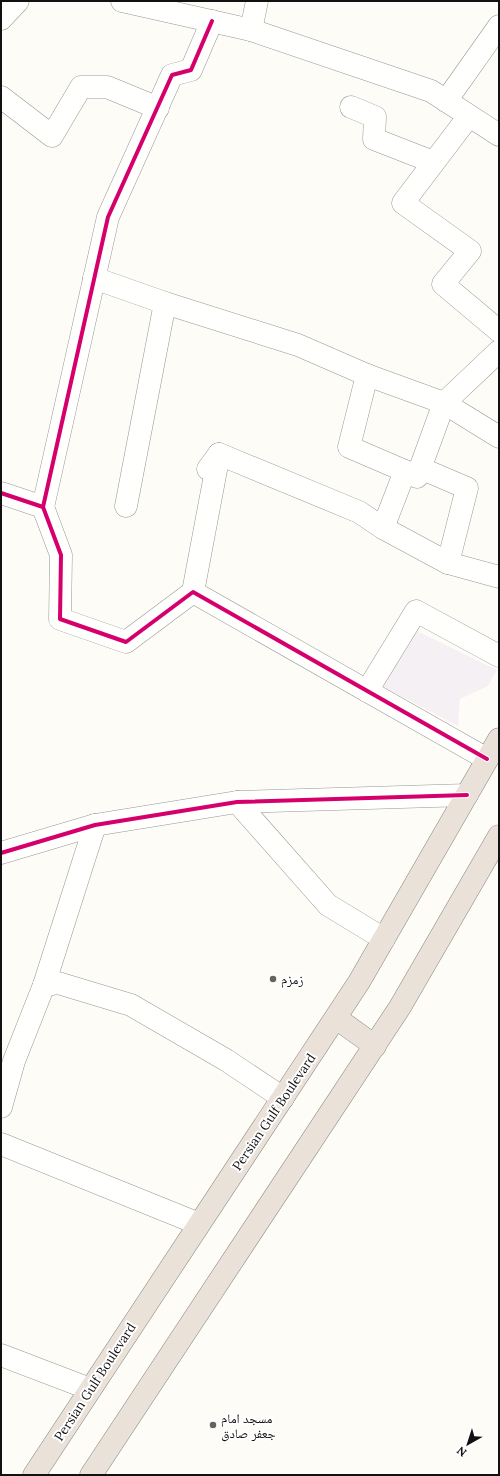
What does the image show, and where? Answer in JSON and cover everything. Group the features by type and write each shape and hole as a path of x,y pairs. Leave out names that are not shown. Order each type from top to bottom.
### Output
{"highway":[{"name":"Persian Gulf Boulevard","path":"34,1475 199,1224 284,1098 359,982 499,739"},
{"path":"91,1475 400,1008 496,850"},
{"path":"336,1018 375,1046"}],"street":[{"path":"1,19 18,1"},
{"path":"122,1 251,30 431,91 499,135"},
{"path":"251,30 257,1"},
{"path":"212,21 191,70 172,75 108,217 43,507 61,555 60,619 126,642 193,592 213,462 359,512 383,528 448,563 499,577"},
{"path":"446,101 499,26"},
{"path":"1,98 52,136 81,87 107,87 158,108"},
{"path":"350,107 375,117 374,139 433,162"},
{"path":"469,116 403,203 470,251 443,284 499,331"},
{"path":"94,278 165,303 298,345 367,375 444,403 499,437"},
{"path":"126,506 165,303"},
{"path":"383,528 413,470 444,403 499,351"},
{"path":"367,375 349,446 467,488 448,563"},
{"path":"1,493 43,507"},
{"path":"193,592 487,760"},
{"path":"367,691 416,611 499,656"},
{"path":"1,853 95,825 237,802 467,795"},
{"path":"237,802 328,905 384,939"},
{"path":"1,1107 7,1059 44,985 95,825"},
{"path":"44,985 58,983 131,1005 226,1060 284,1098"},
{"path":"1,1144 199,1224"},
{"path":"1,1355 90,1389"}],"shaded area":[{"path":"417,631 497,670 488,686 460,699 458,726 382,686"}],"cycle path":[{"path":"43,507 108,217 172,75 191,70 212,21"},
{"path":"1,493 43,507 61,555 60,619 126,642 193,592 487,759"},
{"path":"1,853 95,825 237,802 467,795"}],"place":[{"name":"زمزم","path":"273,979"},
{"name":"مسجد امام جعفر صادق","path":"213,1425"}]}
